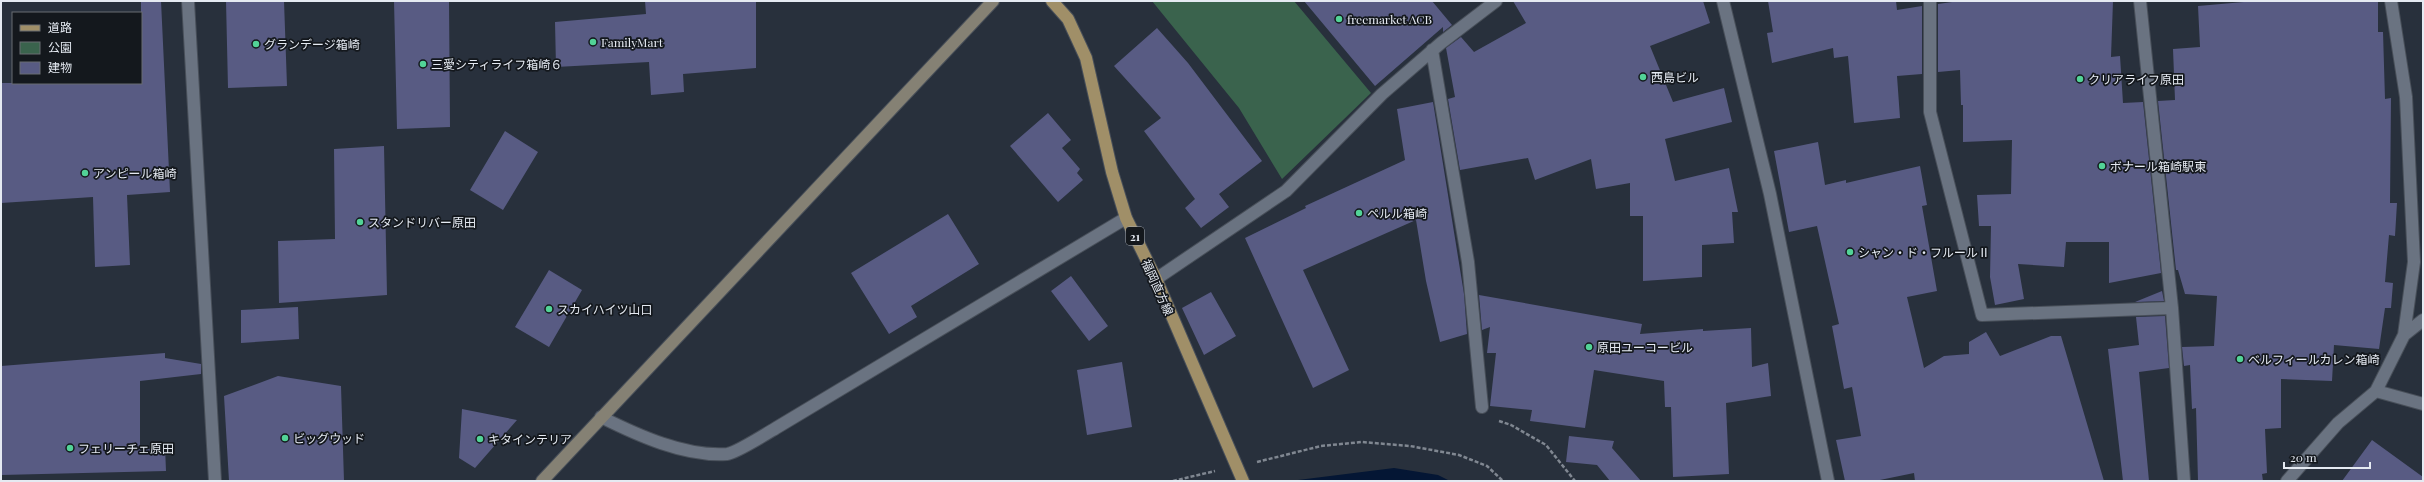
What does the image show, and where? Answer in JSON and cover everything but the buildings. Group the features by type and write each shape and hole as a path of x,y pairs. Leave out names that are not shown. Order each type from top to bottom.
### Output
{"main road":[{"name":"福岡直方線","path":"1052,1 1068,19 1086,58 1112,172 1126,218 1156,279 1243,481"}],"street":[{"path":"188,1 215,481"},
{"path":"542,481 993,1"},
{"path":"1156,279 1286,191 1382,94 1432,50 1496,1"},
{"path":"1723,1 1770,194 1828,481"},
{"path":"1930,1 1930,112 1982,315 2172,308"},
{"path":"2140,1 2172,308 2184,481"},
{"path":"2287,481 2338,423 2376,391 2404,335 2413,254 2406,97 2391,1"},
{"path":"1432,50 1468,262 1482,407"},
{"path":"601,417 634,433 680,450 728,454 776,428 1126,218"},
{"path":"2404,335 2423,320"},
{"path":"2376,391 2423,404"}],"path":[{"path":"1482,407 1484,416 1511,425 1546,445 1575,481"},
{"path":"1173,481 1321,446 1362,442 1410,446 1459,455 1487,466 1504,481"}],"green space":[{"path":"1152,1 1294,1 1371,93 1282,179 1239,108"}],"water":[{"path":"1394,468 1438,475 1450,481 1290,481"}],"place":[{"name":"freemarket ACB","path":"1339,19"},
{"name":"FamilyMart","path":"593,42"},
{"name":"グランデージ箱崎","path":"256,44"},
{"name":"三愛シティライフ箱崎６","path":"423,64"},
{"name":"西島ビル","path":"1643,77"},
{"name":"クリアライフ原田","path":"2080,79"},
{"name":"ボナール箱崎駅東","path":"2102,166"},
{"name":"アンピール箱崎","path":"85,173"},
{"name":"ペルル箱崎","path":"1359,213"},
{"name":"スタンドリバー原田","path":"360,222"},
{"name":"シャン・ド・フルールⅡ","path":"1850,252"},
{"name":"スカイハイツ山口","path":"549,309"},
{"name":"原田ユーコービル","path":"1589,347"},
{"name":"ベルフィールカレン箱崎","path":"2240,359"},
{"name":"ビッグウッド","path":"285,438"},
{"name":"キタインテリア","path":"480,439"},
{"name":"フェリーチェ原田","path":"70,448"}]}
